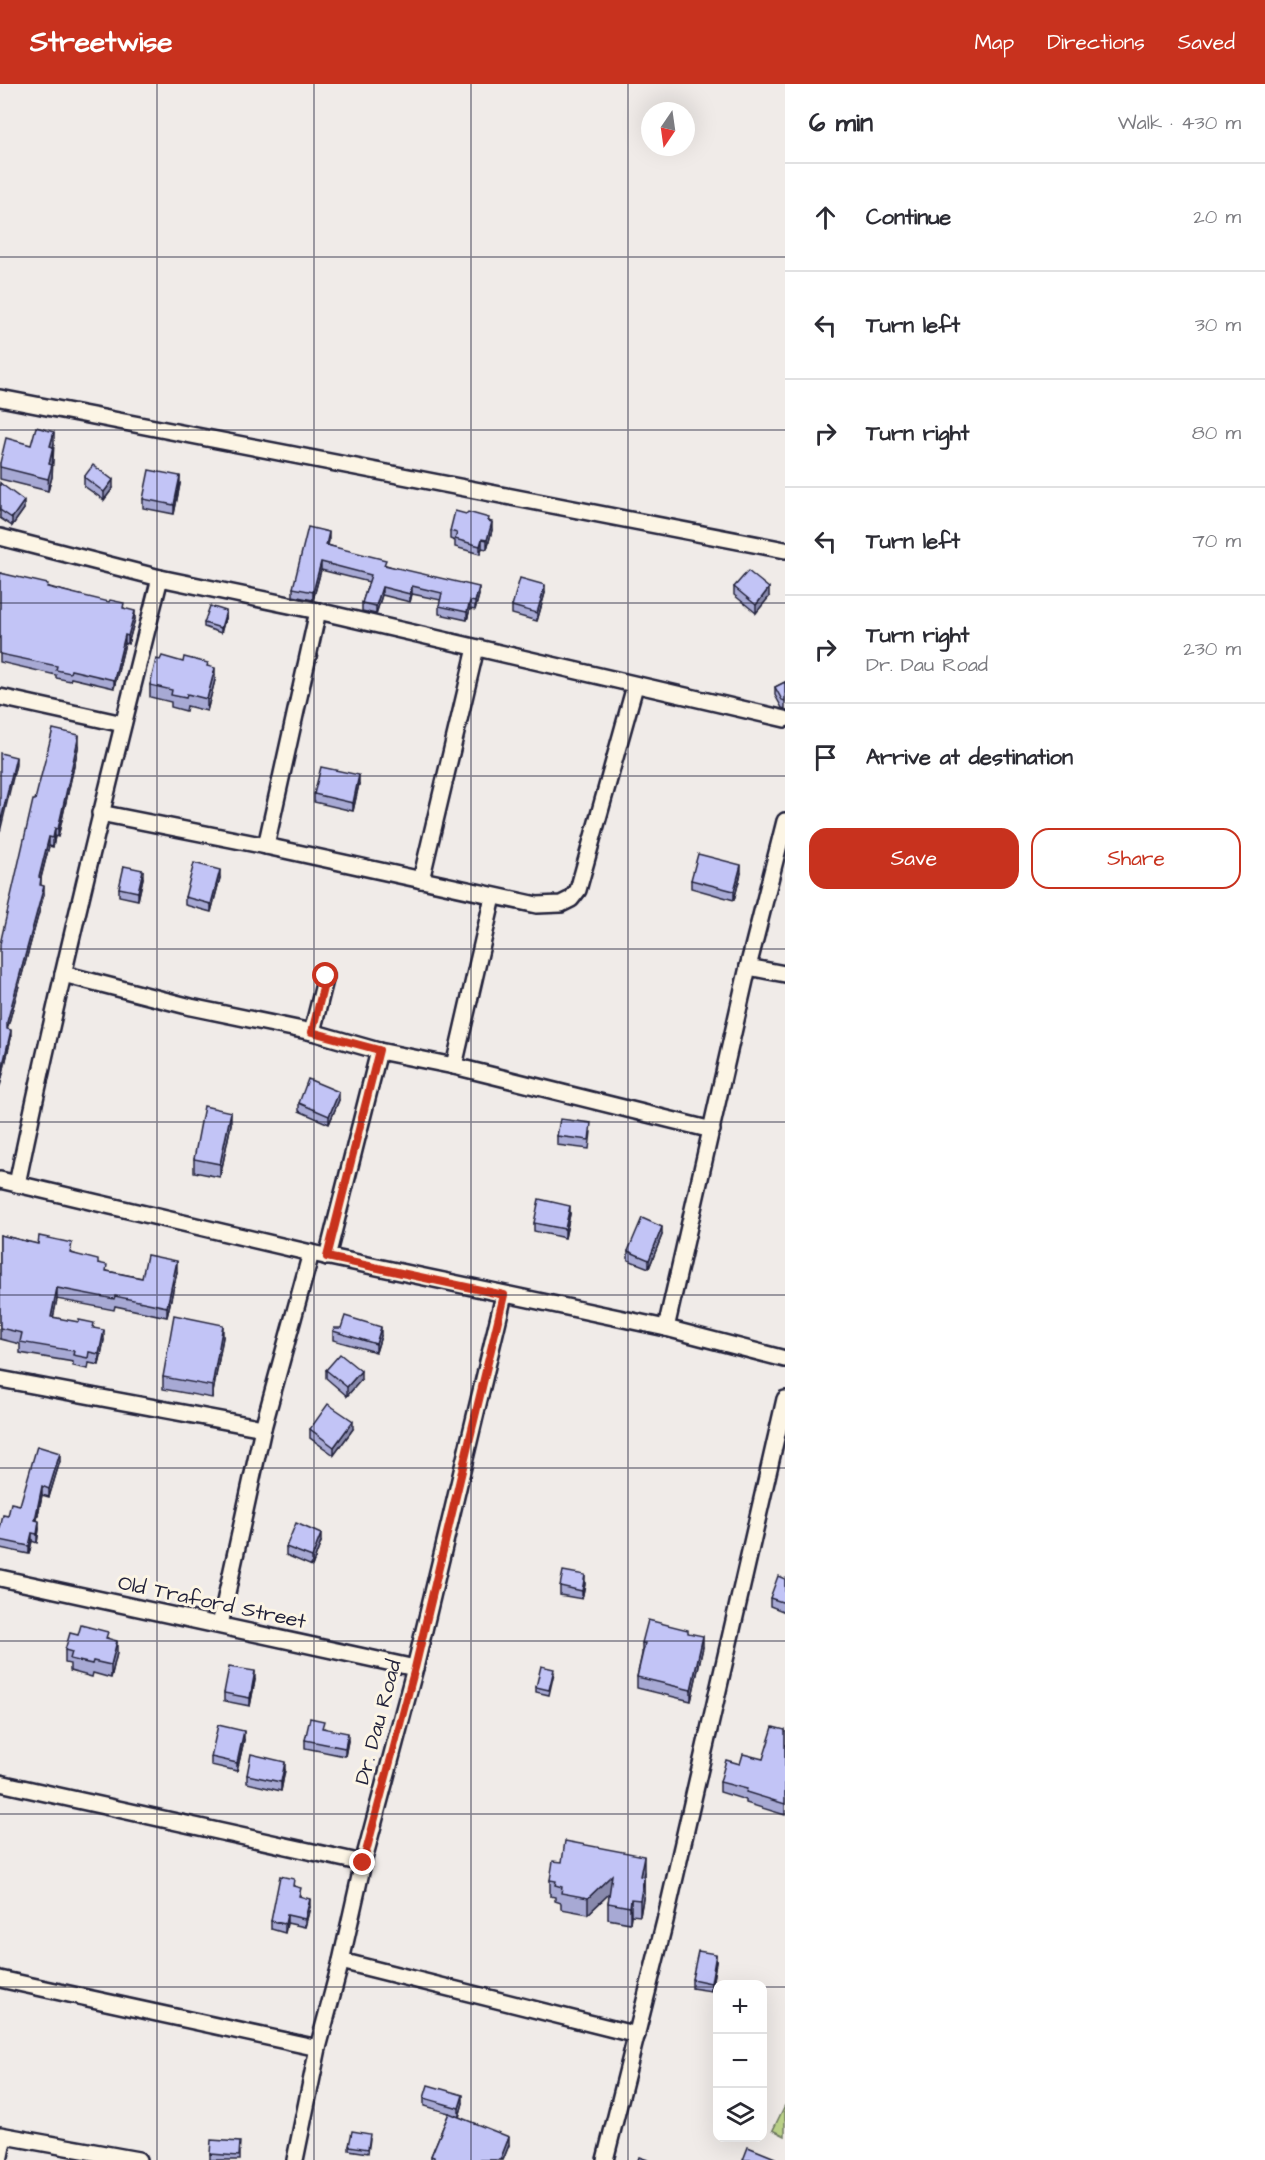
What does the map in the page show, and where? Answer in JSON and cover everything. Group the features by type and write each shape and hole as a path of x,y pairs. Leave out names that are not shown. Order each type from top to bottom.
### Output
{"street":[{"path":"0,398 785,550"},
{"path":"0,537 160,578 318,611 785,719"},
{"path":"17,1184 100,813 160,578"},
{"path":"266,846 318,611"},
{"path":"421,880 476,648"},
{"path":"100,813 266,846 493,897 537,905 561,904 571,899 578,890 635,686"},
{"path":"0,698 123,724"},
{"path":"666,1328 748,967 785,821"},
{"path":"454,1066 493,897"},
{"path":"748,967 785,974"},
{"path":"63,974 191,1007 312,1032 712,1130"},
{"path":"312,1032 326,976"},
{"path":"327,1257 379,1050"},
{"path":"0,1180 311,1254 666,1328 785,1359"},
{"path":"220,1625 263,1428 311,1254"},
{"name":"Dr. Dau Road","path":"295,2160 318,2048 341,1962 363,1863 415,1668 504,1295"},
{"path":"0,1379 263,1428"},
{"path":"605,2160 672,1892 785,1399"},
{"name":"Old Traford Street","path":"0,1578 415,1668"},
{"path":"0,1783 363,1863"},
{"path":"341,1962 637,2035"},
{"path":"0,1980 318,2048"},
{"path":"0,2156 2,2135 138,2160"}],"green space":[{"path":"785,2105 785,2136 773,2130"}],"building":[{"path":"36,427 54,432 50,446 53,447 49,464 52,465 48,479 0,467 6,438 31,445"},
{"path":"93,465 113,480 104,492 84,477"},
{"path":"149,470 180,476 174,505 143,499"},
{"path":"0,483 24,501 12,518 0,510"},
{"path":"455,511 489,518 488,521 492,522 487,540 482,539 480,546 455,539 457,533 450,531"},
{"path":"308,527 329,532 326,545 386,560 384,565 479,587 475,602 470,601 467,612 439,606 442,593 412,586 410,594 382,587 376,606 362,603 371,575 321,562 313,592 293,588"},
{"path":"748,571 769,588 756,605 734,587"},
{"path":"0,573 109,602 110,600 124,603 123,608 135,611 128,636 125,635 114,680 71,670 70,673 56,670 57,666 0,654"},
{"path":"520,578 545,585 537,613 512,606"},
{"path":"210,606 226,611 221,628 204,623"},
{"path":"162,656 183,662 184,657 208,663 207,666 215,668 207,699 187,694 186,698 171,695 172,690 150,685 156,659 160,660"},
{"path":"785,682 785,701 782,700 775,687"},
{"path":"53,729 79,735 58,829 55,828 53,838 49,837 39,877 41,878 40,885 44,886 7,1022 7,1029 11,1030 0,1078 0,944 33,800 35,800"},
{"path":"0,753 16,757 0,824"},
{"path":"321,767 359,775 353,803 314,794"},
{"path":"698,854 741,865 734,891 691,880"},
{"path":"194,863 220,870 211,904 185,897"},
{"path":"124,866 143,870 138,892 119,888"},
{"path":"308,1079 339,1092 329,1116 299,1103"},
{"path":"204,1106 231,1112 220,1164 194,1159"},
{"path":"560,1119 591,1123 589,1140 557,1136"},
{"path":"539,1199 570,1206 565,1229 534,1223"},
{"path":"642,1218 662,1227 649,1260 628,1251"},
{"path":"0,1235 38,1244 39,1236 72,1243 70,1253 98,1260 98,1263 107,1265 106,1271 142,1278 147,1255 177,1261 167,1307 115,1296 114,1299 57,1288 51,1317 94,1323 93,1328 104,1330 99,1354 89,1352 88,1358 73,1355 74,1351 20,1342 22,1333 0,1328"},
{"path":"174,1315 223,1325 212,1386 163,1377"},
{"path":"345,1316 381,1327 376,1344 333,1331 334,1328 341,1328"},
{"path":"340,1354 361,1371 347,1387 326,1370"},
{"path":"328,1404 353,1421 334,1447 310,1429"},
{"path":"37,1446 60,1453 49,1489 42,1486 35,1520 39,1521 37,1534 32,1533 29,1546 0,1540 3,1515 8,1516 11,1503 20,1505"},
{"path":"296,1523 321,1534 312,1557 286,1547"},
{"path":"563,1571 585,1575 582,1591 560,1586"},
{"path":"778,1576 785,1579 785,1603 770,1598"},
{"path":"648,1620 703,1636 691,1690 637,1677"},
{"path":"81,1625 108,1632 106,1638 117,1641 111,1665 70,1659 72,1652 65,1650 70,1633 78,1635"},
{"path":"541,1666 554,1669 549,1690 536,1687"},
{"path":"229,1667 255,1671 250,1698 224,1693"},
{"path":"310,1718 324,1721 322,1728 348,1733 345,1748 305,1740"},
{"path":"218,1725 244,1731 237,1763 211,1757"},
{"path":"773,1727 785,1730 785,1804 746,1792 747,1789 720,1782 726,1760 740,1764 743,1754 763,1759"},
{"path":"251,1754 285,1762 281,1782 247,1775"},
{"path":"565,1841 644,1856 640,1876 644,1877 640,1900 631,1899 630,1907 608,1903 612,1875 588,1898 561,1893 562,1887 555,1885 556,1881 550,1880 553,1861 562,1862"},
{"path":"280,1876 294,1879 293,1886 301,1888 299,1896 310,1899 305,1919 287,1915 285,1924 271,1921"},
{"path":"698,1951 716,1954 711,1983 692,1979"},
{"path":"428,2085 463,2095 459,2108 424,2098"},
{"path":"449,2113 509,2137 500,2160 434,2160 431,2156"},
{"path":"352,2131 370,2134 368,2149 349,2146"},
{"path":"211,2140 240,2142 239,2156 210,2154"},
{"path":"748,2147 775,2158 774,2160 743,2160"}],"route":[{"path":"326,976 312,1032 379,1050 327,1257 504,1295 415,1668 363,1863"}]}
